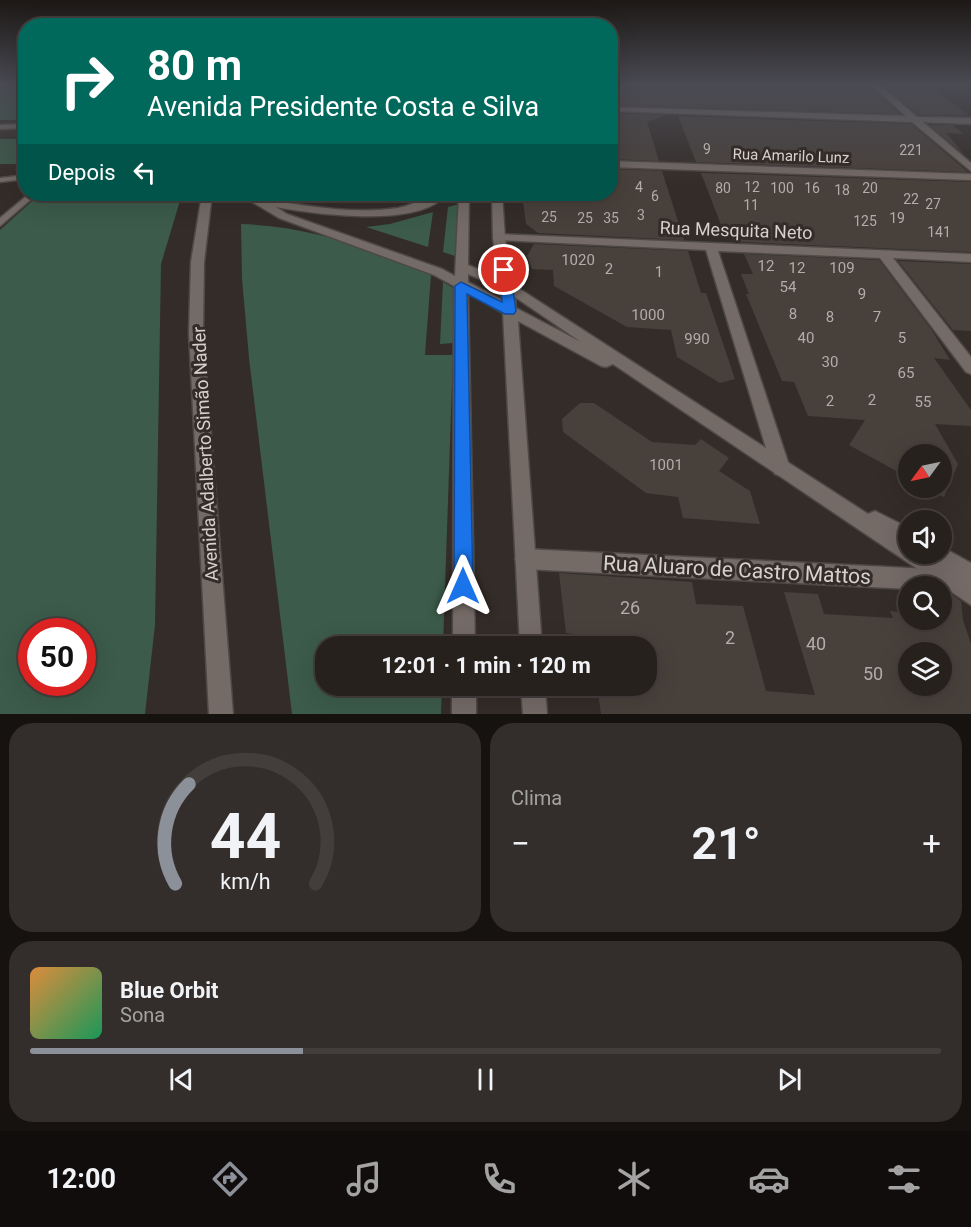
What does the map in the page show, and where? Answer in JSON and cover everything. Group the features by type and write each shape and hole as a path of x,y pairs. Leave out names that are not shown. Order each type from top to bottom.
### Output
{"street":[{"path":"885,117 971,121"},
{"path":"911,118 971,168"},
{"name":"Rua Amarilo Lunz","path":"618,164 971,177"},
{"name":"Avenida Adalberto Simão Nader","path":"206,201 197,257 197,343 199,408 221,714"},
{"path":"255,201 283,216 401,257 438,273 507,286 943,576"},
{"path":"264,201 303,210 350,214 405,208 423,201"},
{"path":"464,201 461,276 464,636"},
{"path":"497,201 499,238 510,311 530,636"},
{"name":"Rua Mesquita Neto","path":"499,238 971,258"},
{"path":"711,247 781,468 898,533"},
{"path":"883,254 971,368"},
{"path":"461,276 510,311 683,402"},
{"name":"Rua Aluaro de Castro Mattos","path":"525,559 898,578"},
{"path":"952,563 971,574"},
{"path":"952,582 971,594"},
{"path":"464,696 464,714"},
{"path":"534,696 535,714"}],"lane":[{"path":"0,127 18,126"},
{"path":"0,180 18,178"},
{"path":"0,223 25,201"}],"green space":[{"path":"0,117 18,117 18,120 0,120"},
{"path":"0,139 18,139 18,164 0,164"},
{"path":"32,201 180,201 161,264 155,625 145,714 0,714 0,230"},
{"path":"459,204 455,256 443,252 448,207"},
{"path":"433,212 428,247 366,227 390,224"},
{"path":"241,224 290,229 338,240 385,255 431,275 425,355 453,355 443,636 315,636 315,696 442,696 441,714 292,714 249,358 242,279"},
{"path":"443,282 455,289 453,343 440,344"}],"building":[{"path":"618,117 660,117 647,122 659,161 618,159"},
{"path":"679,117 911,124 968,172 696,162"},
{"path":"929,125 953,125 964,134 946,133 964,154"},
{"path":"618,169 662,171 684,240 538,233 526,224 523,201 618,201"},
{"path":"701,173 971,182 971,252 738,242 733,230 723,230"},
{"path":"534,244 688,251 701,293 706,293 735,379 720,383 677,357 671,330 627,327 554,286 553,270 532,269 527,256"},
{"path":"744,254 879,260 931,329 950,360 934,358 971,410 971,426 935,424 946,444 898,444 898,472 849,445 865,420 808,416 794,382 782,381 746,294 749,294 741,274 753,274"},
{"path":"898,261 971,264 971,331 953,330"},
{"path":"580,403 594,403 652,442 695,445 701,439 729,458 719,471 750,491 760,524 683,518 678,497 646,493 563,432 562,419"},
{"path":"952,454 958,464 952,478"},
{"path":"559,573 692,582 696,604 743,606 766,691 815,695 784,592 818,594 824,614 893,618 890,611 898,612 898,630 952,630 952,595 961,601 963,620 971,644 971,714 601,714 598,696 657,696 657,636 590,636 566,633"}],"route":[{"path":"463,586 461,286 510,311 504,270"}]}
